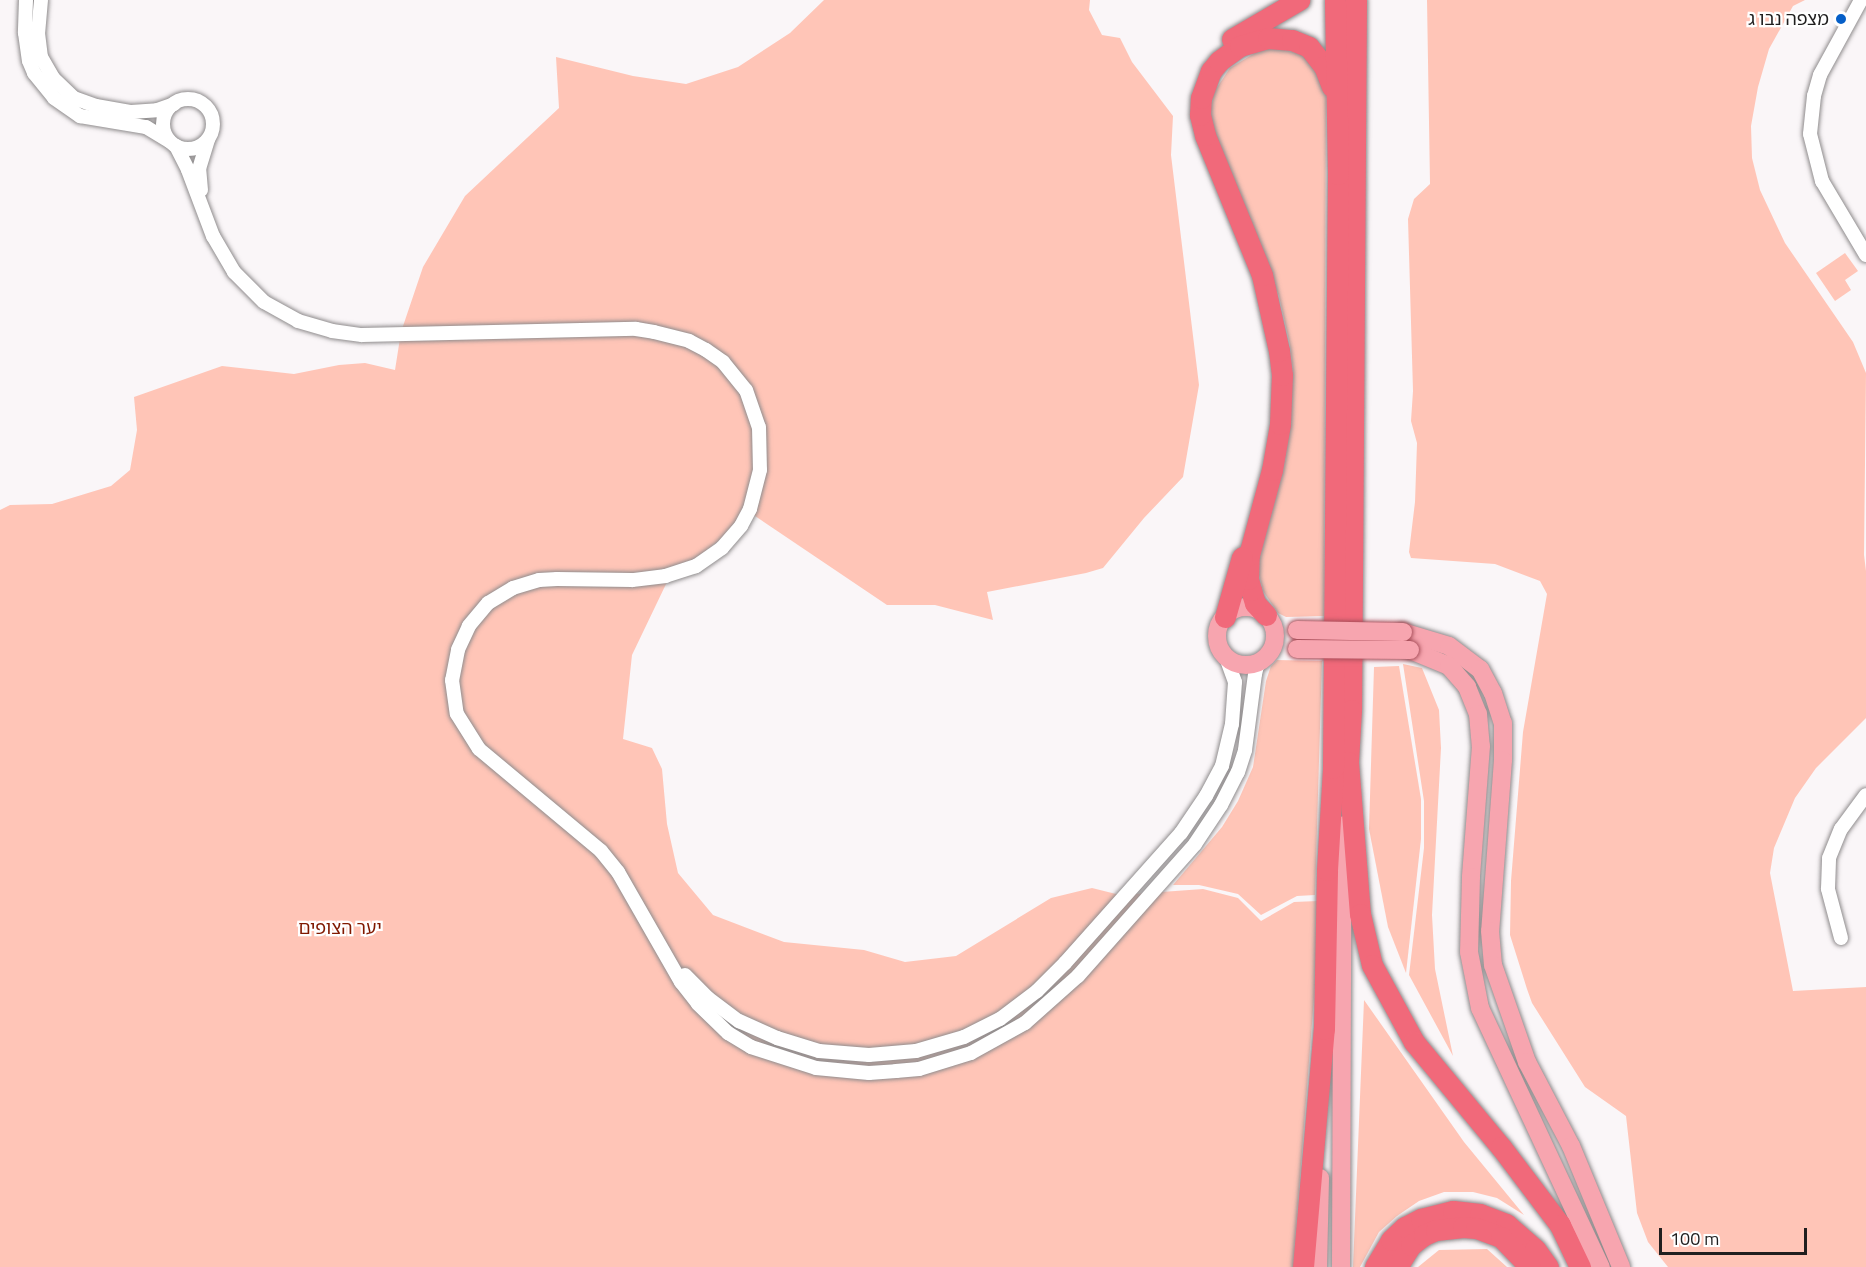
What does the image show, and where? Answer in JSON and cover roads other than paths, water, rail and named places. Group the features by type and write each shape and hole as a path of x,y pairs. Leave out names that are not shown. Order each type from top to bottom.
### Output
{"highway":[{"path":"1237,218 1193,134 1188,107 1192,85 1202,65 1220,46 1299,0"},
{"path":"1303,1267 1324,1029 1327,870 1333,768 1338,174 1335,0"},
{"path":"1356,0 1351,710 1348,762 1360,914 1372,965 1414,1042 1501,1148 1560,1226 1580,1267"},
{"path":"1269,620 1255,603 1248,579 1252,537 1263,504 1280,424 1281,375 1269,300 1205,135 1200,115 1201,98 1211,70 1240,46 1268,38 1301,42 1317,54 1328,74 1332,90 1338,174"},
{"path":"1225,617 1245,546 1263,504"},
{"path":"1375,1267 1391,1240 1405,1227 1421,1219 1453,1211 1480,1214 1506,1224 1535,1249 1548,1267"},
{"path":"1397,1267 1411,1245 1424,1235 1442,1229 1463,1227 1476,1228 1501,1238 1530,1267"}],"main road":[{"path":"1601,1267 1480,1008 1469,952 1470,878 1482,746 1478,714 1467,687 1449,666 1410,650 1297,640 1258,610 1240,608 1225,617 1220,625 1218,642 1226,657 1242,665 1251,665 1297,640 1403,632 1449,646 1480,669 1493,693 1503,723 1503,760 1490,931 1493,965 1527,1062 1571,1146 1622,1267"},
{"path":"1268,655 1275,639 1269,620"},
{"path":"1341,1267 1342,910 1348,762"},
{"path":"1318,1267 1324,1029"}],"street":[{"path":"26,0 25,33 29,61 38,80 54,99 80,116 146,127 172,144 195,148 209,138"},
{"path":"41,0 38,33 41,57 53,78 74,98 96,106 131,111 157,110 191,100 207,108 213,125 199,169 205,216"},
{"path":"1861,0 1821,75 1814,96 1810,134 1822,181 1866,255"},
{"path":"174,104 168,110 163,125 222,254 250,290 264,302 298,321 339,333 362,335 636,330 654,332 689,341 706,350 723,362 746,390 759,427 760,470 750,509 741,526 722,548 696,566 666,576 632,580 557,579 525,583 513,588 488,603 462,637 454,666 454,699 458,714 469,735 491,761 601,852 618,872 681,982 712,1019 751,1047 816,1068 861,1073 919,1069 944,1063 991,1044 1025,1023 1078,976 1195,844 1221,805 1238,772 1250,726 1257,666 1268,655"},
{"path":"658,940 694,985 739,1021 777,1038 819,1051 868,1055 916,1051 983,1029 1015,1009 1065,963 1181,833 1206,796 1222,766 1232,724 1235,682 1226,657"},
{"path":"1841,938 1828,889 1828,858 1841,829 1866,795"}],"place":[{"name":"מצפה נבו ג","path":"1841,19"}],"park label":[{"name":"יער הצופים","path":"340,928"}]}
